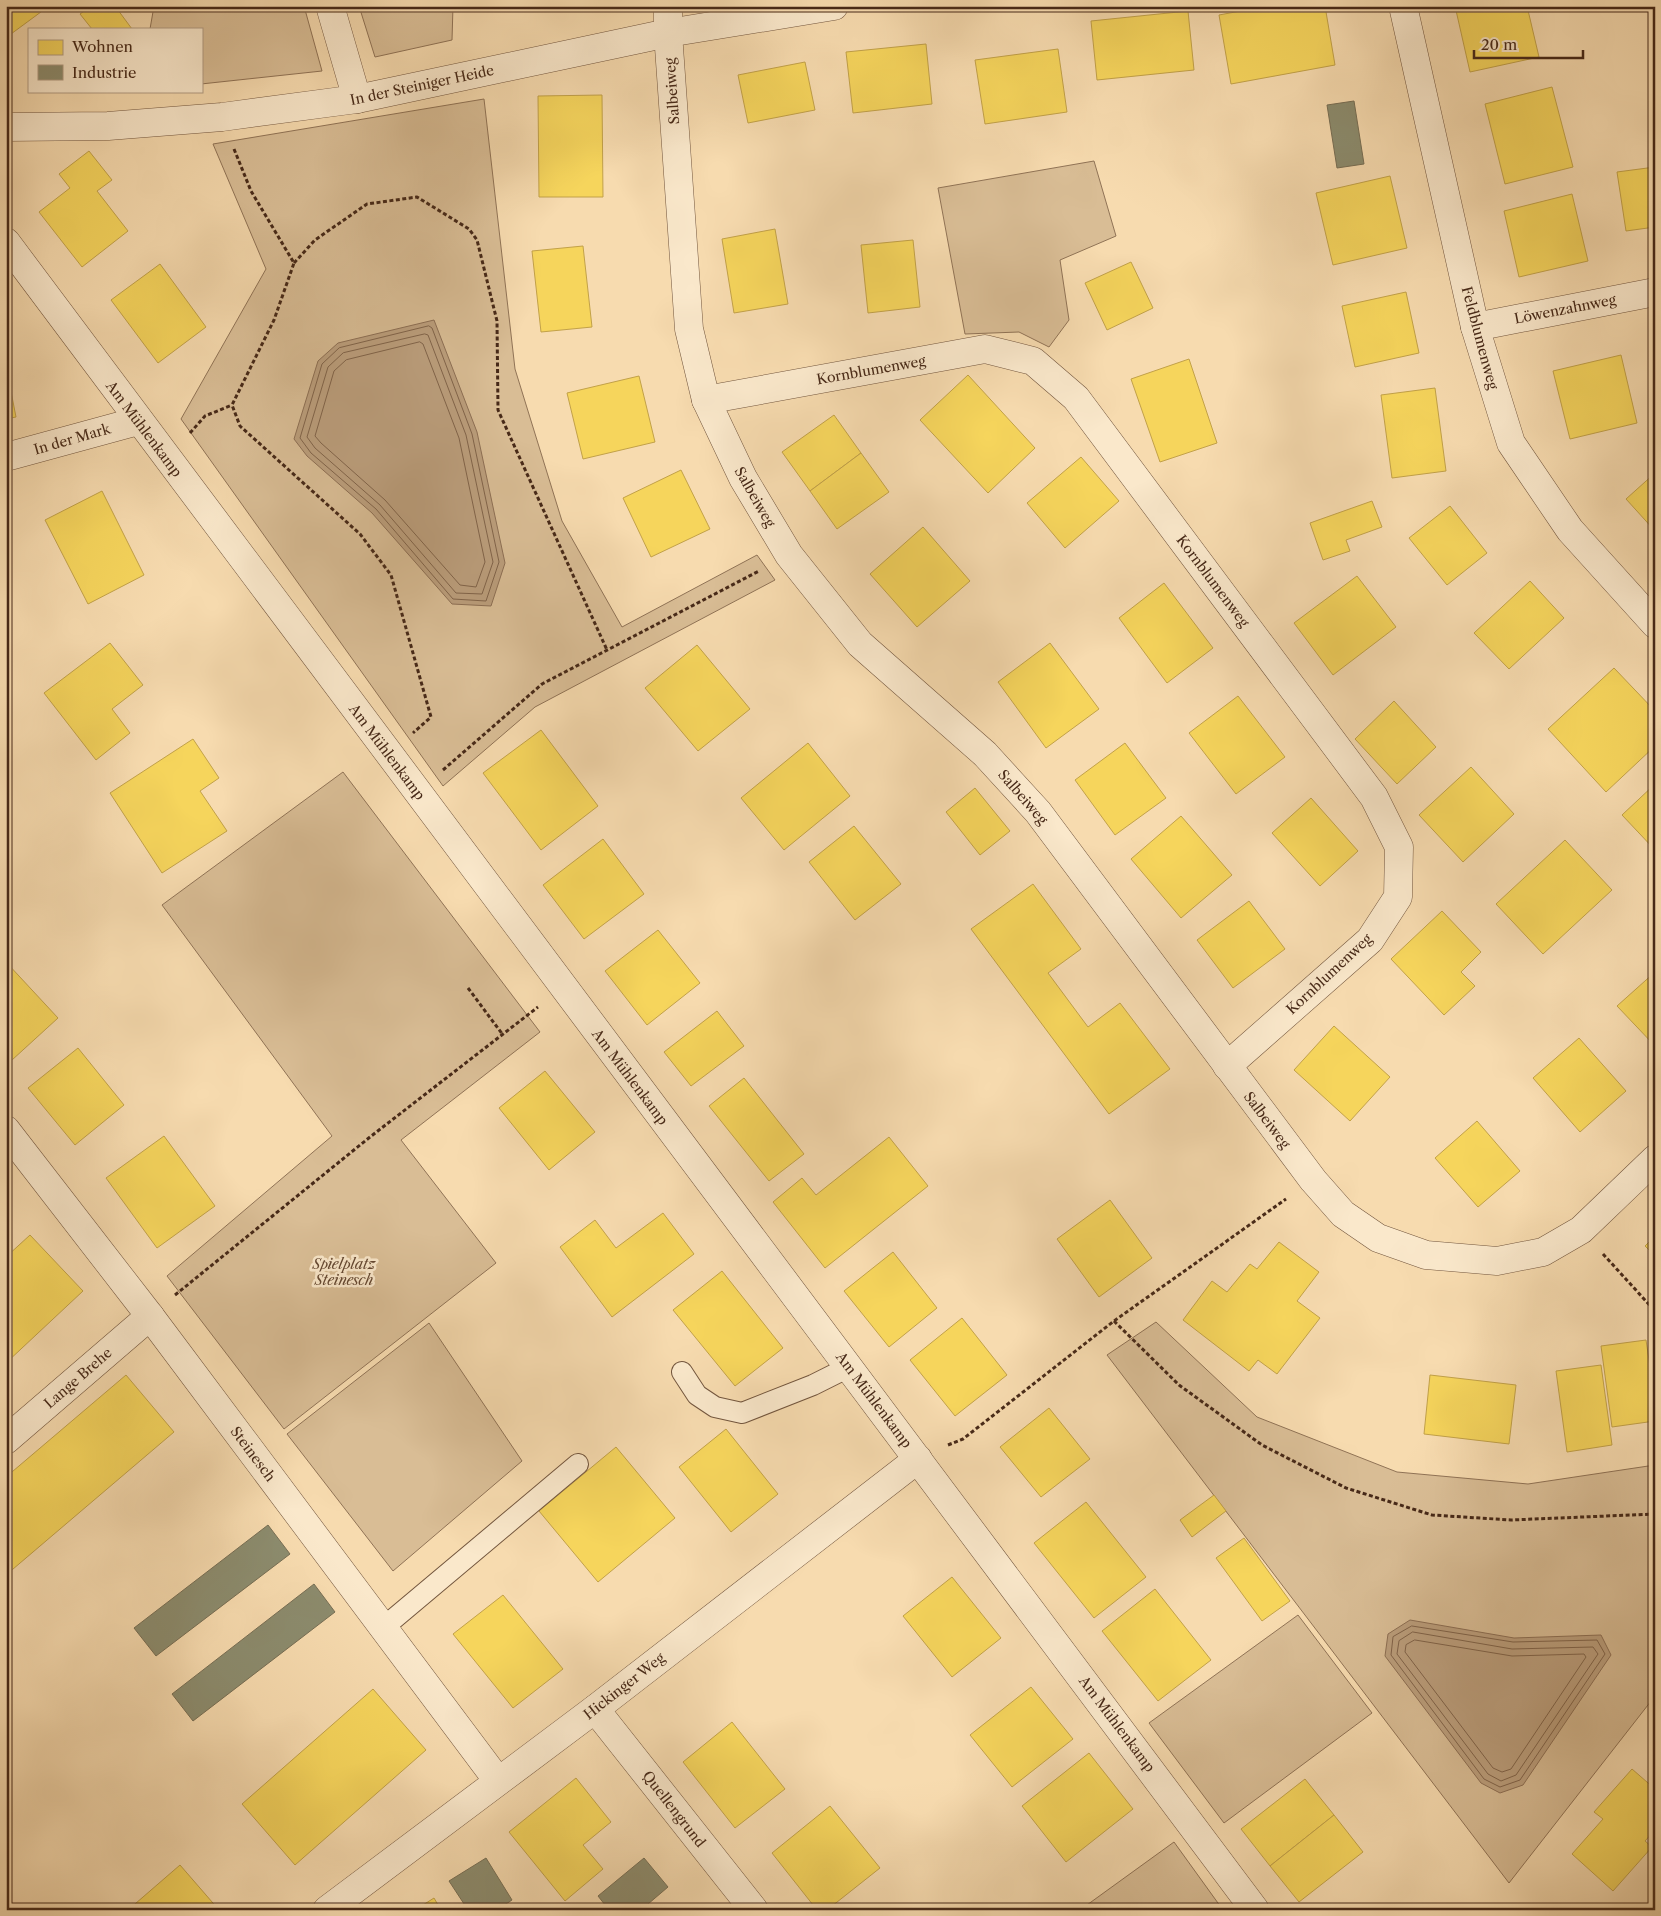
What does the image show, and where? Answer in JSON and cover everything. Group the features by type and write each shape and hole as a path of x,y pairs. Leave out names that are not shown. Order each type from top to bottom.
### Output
{"street":[{"path":"330,6 356,99"},
{"name":"In der Steiniger Heide","path":"6,127 108,126 222,117 356,99 668,20 834,6"},
{"name":"Feldblumenweg","path":"1403,6 1475,327 1511,442 1570,530 1655,624"},
{"name":"Salbeiweg","path":"668,20 689,329 706,400 743,478 789,555 860,644 986,754 1038,812 1313,1180 1343,1214 1378,1238 1426,1255 1497,1261 1543,1252 1581,1230 1655,1158"},
{"name":"Am Mühlenkamp","path":"6,242 562,987 1256,1910"},
{"name":"Löwenzahnweg","path":"1475,327 1655,292"},
{"name":"Kornblumenweg","path":"706,400 985,349 1033,361 1076,398 1374,797 1399,847 1398,897 1370,940 1227,1066"},
{"name":"In der Mark","path":"6,457 138,421"},
{"name":"Steinesch","path":"6,1130 150,1316 498,1781"},
{"name":"Lange Brehe","path":"6,1440 150,1316"},
{"name":"Hickinger Weg","path":"327,1910 595,1709 918,1459"},
{"name":"Quellengrund","path":"595,1709 754,1910"}],"lane":[{"path":"682,1372 698,1395 709,1403 715,1407 742,1413 849,1367"},
{"path":"384,1627 578,1464"}],"path":[{"path":"222,117 251,191 294,263"},
{"path":"168,460 205,416 232,405 274,320 294,263 315,240 367,204 417,197 469,229 478,240 497,321 498,410 607,650"},
{"path":"232,405 240,426 360,534 391,575 431,717 388,754"},
{"path":"417,792 542,684 789,555"},
{"path":"150,1316 370,1137 504,1035 562,987"},
{"path":"468,988 504,1035"},
{"path":"918,1459 962,1439 1114,1321 1313,1180"},
{"path":"1581,1230 1655,1311"},
{"path":"1114,1321 1179,1385 1262,1445 1346,1488 1432,1515 1511,1520 1655,1514"}],"green space":[{"path":"154,6 304,6 322,71 202,84 202,28 150,28"},
{"path":"359,6 453,6 452,40 375,57"},
{"path":"484,99 515,369 562,521 622,627 757,555 775,580 535,707 443,786 181,419 266,269 213,144"},
{"path":"1094,161 1116,236 1060,260 1069,320 1049,347 1019,332 965,334 938,188"},
{"name":"Spielplatz Steinesch","path":"343,772 540,1032 401,1140 496,1263 284,1429 167,1276 332,1136 162,905"},
{"path":"1156,1322 1257,1417 1397,1472 1528,1484 1655,1465 1655,1696 1509,1883 1107,1355"},
{"path":"429,1323 522,1461 393,1571 287,1434"},
{"path":"1298,1615 1372,1713 1224,1823 1149,1723"},
{"path":"1174,1842 1223,1910 1080,1910"}],"water":[{"path":"434,320 477,432 505,563 491,606 452,604 372,513 307,456 294,439 318,361 338,343"},
{"path":"1410,1620 1514,1638 1601,1635 1611,1655 1523,1785 1500,1793 1481,1783 1385,1656 1388,1634"}],"building: Wohnen":[{"path":"6,6 49,6 11,34 6,28"},
{"path":"91,6 115,6 131,28 91,28 80,14"},
{"path":"1267,6 1325,6 1335,65 1231,84 1219,15"},
{"path":"1455,6 1527,6 1539,57 1470,72"},
{"path":"1188,11 1194,70 1097,80 1091,21"},
{"path":"926,44 932,104 853,113 846,52"},
{"path":"1058,49 1067,112 985,124 975,60"},
{"path":"805,62 815,110 748,123 738,75"},
{"path":"1552,87 1573,167 1505,184 1485,104"},
{"path":"602,95 603,197 539,197 538,96"},
{"path":"89,151 112,180 97,191 128,231 82,267 39,212 70,188 59,174"},
{"path":"1655,167 1655,227 1626,231 1617,172"},
{"path":"1390,176 1407,248 1333,265 1316,193"},
{"path":"1572,194 1588,261 1519,277 1504,211"},
{"path":"775,229 788,304 734,313 722,239"},
{"path":"913,240 920,307 868,313 861,245"},
{"path":"583,246 592,327 541,332 532,251"},
{"path":"1131,262 1153,308 1107,330 1085,283"},
{"path":"160,264 206,327 158,363 111,300"},
{"path":"1406,292 1419,353 1355,367 1342,306"},
{"path":"1621,355 1637,423 1570,439 1553,371"},
{"path":"1189,359 1217,443 1160,462 1131,379"},
{"path":"6,366 16,417 6,419"},
{"path":"968,375 1035,448 988,493 920,420"},
{"path":"639,376 655,442 583,459 567,393"},
{"path":"1435,388 1446,471 1392,478 1381,395"},
{"path":"834,415 861,453 810,491 782,452"},
{"path":"861,453 889,492 837,529 810,491"},
{"path":"1081,457 1119,501 1065,548 1027,503"},
{"path":"681,470 710,529 651,557 623,498"},
{"path":"1655,473 1655,531 1626,499"},
{"path":"102,491 144,575 88,604 45,520"},
{"path":"1372,501 1382,527 1346,540 1350,551 1323,560 1310,523"},
{"path":"1450,506 1487,553 1447,585 1409,538"},
{"path":"923,527 970,581 917,627 870,574"},
{"path":"1357,576 1396,627 1333,675 1294,623"},
{"path":"1530,581 1564,618 1509,669 1474,633"},
{"path":"1164,583 1213,648 1167,683 1119,618"},
{"path":"110,643 143,685 112,709 130,733 96,760 44,693"},
{"path":"1050,643 1099,709 1046,748 998,682"},
{"path":"697,645 750,709 698,751 645,688"},
{"path":"1614,668 1655,711 1655,746 1606,792 1548,729"},
{"path":"1238,696 1285,757 1236,794 1189,733"},
{"path":"1394,701 1436,747 1397,784 1355,739"},
{"path":"541,730 598,806 541,850 483,773"},
{"path":"193,739 219,778 200,791 227,831 162,873 110,793"},
{"path":"808,743 850,796 784,850 741,798"},
{"path":"1125,743 1166,798 1115,835 1075,780"},
{"path":"1471,767 1514,814 1463,862 1419,815"},
{"path":"1655,784 1655,850 1622,815"},
{"path":"975,788 1010,831 980,855 946,812"},
{"path":"1311,798 1358,851 1320,886 1272,833"},
{"path":"1181,816 1232,875 1181,918 1131,859"},
{"path":"854,826 901,884 855,920 809,862"},
{"path":"603,839 644,894 584,939 543,885"},
{"path":"1565,840 1612,890 1543,954 1496,904"},
{"path":"1033,884 1081,949 1048,973 1088,1027 1120,1003 1170,1069 1109,1114 971,929"},
{"path":"1249,901 1285,949 1233,988 1197,940"},
{"path":"1442,911 1481,952 1461,972 1475,986 1444,1015 1391,959"},
{"path":"658,930 700,983 647,1025 605,971"},
{"path":"6,962 58,1018 12,1060 6,1053"},
{"path":"1655,972 1655,1046 1617,1006"},
{"path":"717,1011 744,1046 691,1086 664,1052"},
{"path":"1334,1026 1390,1077 1350,1121 1294,1070"},
{"path":"1579,1038 1626,1091 1580,1132 1533,1078"},
{"path":"78,1048 124,1105 75,1145 28,1088"},
{"path":"545,1071 595,1132 549,1170 499,1108"},
{"path":"744,1078 804,1154 769,1181 709,1106"},
{"path":"1477,1121 1520,1171 1478,1207 1435,1158"},
{"path":"164,1136 215,1206 157,1248 106,1178"},
{"path":"889,1137 928,1186 825,1268 773,1202 802,1178 816,1195"},
{"path":"1110,1200 1152,1258 1099,1297 1057,1239"},
{"path":"663,1213 694,1254 612,1317 560,1247 595,1220 616,1248"},
{"path":"30,1235 83,1291 6,1363 6,1257"},
{"path":"1655,1236 1655,1256 1645,1246"},
{"path":"1279,1242 1319,1272 1297,1301 1320,1318 1277,1374 1258,1360 1249,1371 1183,1320 1212,1281 1227,1292 1250,1264 1257,1269"},
{"path":"893,1252 937,1308 889,1347 844,1291"},
{"path":"722,1271 783,1348 735,1386 673,1310"},
{"path":"962,1318 1007,1375 955,1416 910,1360"},
{"path":"1646,1340 1655,1400 1655,1421 1612,1427 1601,1346"},
{"path":"1601,1365 1612,1445 1567,1452 1556,1371"},
{"path":"126,1375 174,1432 6,1575 6,1477"},
{"path":"1430,1375 1516,1385 1509,1444 1424,1434"},
{"path":"1049,1408 1090,1459 1041,1497 1000,1447"},
{"path":"726,1429 778,1494 731,1532 679,1467"},
{"path":"616,1447 675,1518 598,1582 539,1511"},
{"path":"1214,1495 1226,1511 1192,1537 1180,1520"},
{"path":"1086,1502 1146,1577 1094,1618 1034,1543"},
{"path":"1244,1538 1290,1601 1262,1621 1216,1558"},
{"path":"952,1577 1001,1638 952,1677 903,1616"},
{"path":"1155,1589 1211,1660 1158,1701 1102,1631"},
{"path":"503,1595 563,1669 513,1708 453,1634"},
{"path":"1031,1687 1073,1739 1012,1787 970,1735"},
{"path":"373,1689 426,1750 295,1865 242,1804"},
{"path":"732,1722 785,1789 735,1828 683,1762"},
{"path":"1089,1753 1133,1809 1066,1862 1022,1806"},
{"path":"1632,1769 1655,1789 1655,1830 1645,1841 1652,1847 1613,1891 1572,1854 1603,1819 1594,1812"},
{"path":"576,1778 611,1822 583,1845 603,1869 565,1901 509,1832"},
{"path":"1305,1779 1334,1815 1270,1866 1241,1829"},
{"path":"830,1806 880,1868 827,1910 817,1910 772,1853"},
{"path":"1334,1815 1363,1852 1299,1902 1270,1866"},
{"path":"180,1865 219,1910 128,1910"},
{"path":"434,1898 441,1910 415,1910"}],"building: Industrie":[{"path":"1354,101 1364,164 1337,168 1327,105"},
{"path":"268,1525 290,1554 156,1656 134,1628"},
{"path":"314,1584 335,1612 193,1721 172,1694"},
{"path":"486,1858 512,1900 497,1910 468,1910 449,1881"},
{"path":"644,1858 668,1887 641,1910 609,1910 598,1896"}]}
